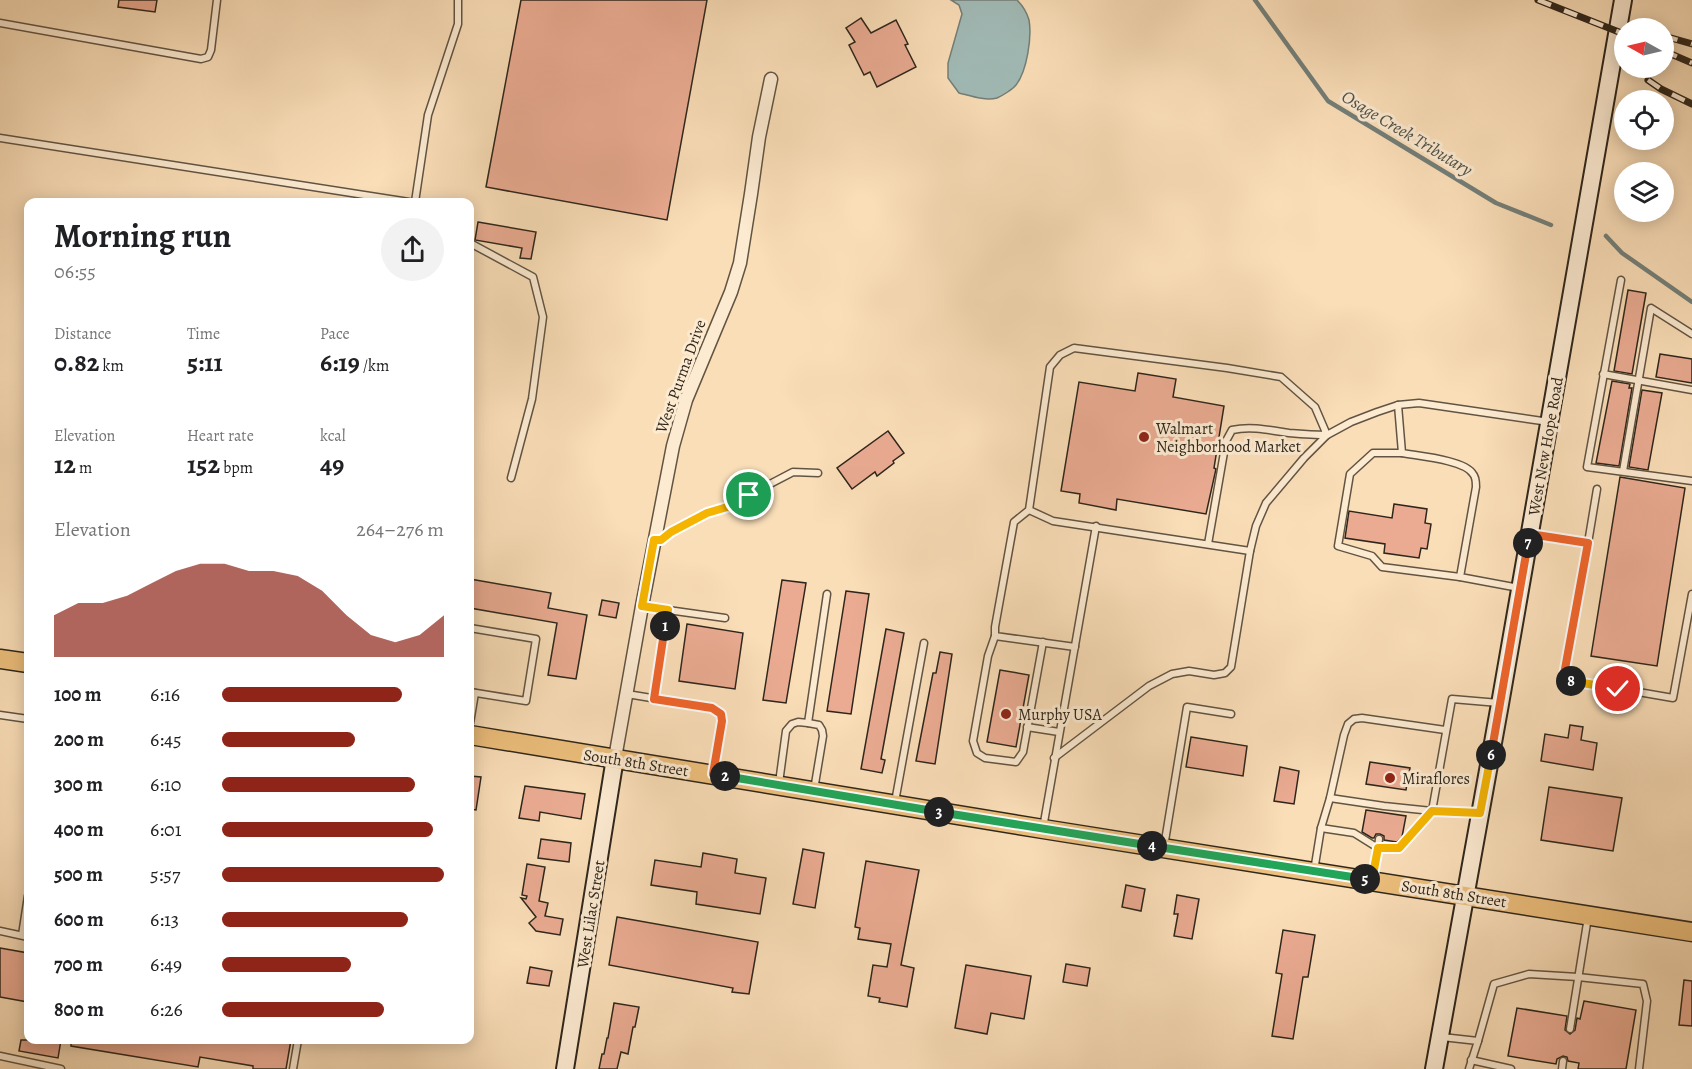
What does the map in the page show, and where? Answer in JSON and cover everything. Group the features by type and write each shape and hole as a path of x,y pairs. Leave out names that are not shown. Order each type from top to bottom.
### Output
{"main road":[{"name":"West New Hope Road","path":"1434,1069 1623,0"},
{"path":"0,659 24,662"},
{"name":"South 8th Street","path":"474,736 1692,932"},
{"name":"West Lilac Street","path":"565,1069 615,758"}],"street":[{"name":"West Purma Drive","path":"615,758 673,446 686,400 731,292 740,263 759,137 771,79"}],"lane":[{"path":"0,23 201,59 208,57 211,50 217,0"},
{"path":"416,198 428,115 458,24 458,0"},
{"path":"0,138 383,198"},
{"path":"474,245 534,278 543,317 532,399 511,478"},
{"path":"1622,280 1587,467 1692,481"},
{"path":"1623,471 1651,308 1692,334"},
{"path":"1043,642 1023,752 1016,762 985,758 976,753 973,741 988,656 995,636 1014,522 1029,510 1050,367 1060,355 1074,348 1281,376 1315,407 1327,435"},
{"path":"1604,374 1692,390"},
{"path":"1054,758 1149,686 1172,674 1189,671 1214,675 1225,673 1231,667 1256,526 1266,504 1327,435 1351,422 1398,405 1419,403 1550,422"},
{"path":"1398,405 1402,453"},
{"path":"1209,544 1226,441 1232,430 1245,427 1327,435"},
{"path":"1460,577 1476,487 1475,475 1469,469 1457,464 1402,453 1373,453 1350,474 1338,546 1372,556 1382,567 1460,577 1520,588"},
{"path":"654,540 661,540 671,532 707,513 734,505 793,472 818,473"},
{"path":"1597,489 1563,680 1673,698 1692,594"},
{"path":"1029,510 1053,521 1250,551"},
{"path":"1043,829 1096,526"},
{"path":"1530,534 1588,543"},
{"path":"808,723 827,594"},
{"path":"642,606 725,618"},
{"path":"654,699 668,610"},
{"path":"474,629 536,639 526,701 474,693"},
{"path":"995,636 1075,647"},
{"path":"894,804 924,643"},
{"path":"626,694 712,708 721,714 722,721 713,774"},
{"path":"1321,828 1354,833 1378,848 1399,848 1432,811 1452,699 1500,704"},
{"path":"1164,848 1187,707 1231,714"},
{"path":"0,715 24,718"},
{"path":"1314,871 1321,828 1348,724 1354,719 1362,718 1445,730"},
{"path":"778,785 786,731 792,724 808,723 819,725 823,736 814,791"},
{"path":"1027,727 1059,732"},
{"path":"1330,798 1383,809 1480,813"},
{"path":"1372,880 1379,839"},
{"path":"1570,1029 1588,915"},
{"path":"0,931 24,936"},
{"path":"1469,1069 1494,984 1529,974 1578,976 1643,984 1647,1001 1639,1069"},
{"path":"1440,1036 1478,1041"},
{"path":"293,1069 297,1044"},
{"path":"0,1056 61,1069"},
{"path":"1472,1060 1511,1069"},
{"path":"1562,1069 1563,1061"}],"water":[{"path":"951,0 1017,0 1026,12 1030,35 1023,71 1015,87 999,97 983,99 959,93 948,78 948,63 962,14 959,5"}],"building":[{"path":"119,0 157,0 155,12 118,7"},
{"path":"521,0 707,0 667,220 486,187"},
{"path":"861,18 871,33 896,20 916,67 877,87 870,72 864,75 849,45 855,42 846,28"},
{"path":"478,222 536,232 531,259 520,258 522,248 475,240"},
{"path":"1628,290 1646,293 1632,374 1614,371"},
{"path":"1660,354 1692,359 1692,383 1656,377"},
{"name":"Walmart Neighborhood Market","path":"1138,373 1176,379 1173,397 1224,406 1214,468 1216,469 1206,514 1117,499 1116,510 1079,503 1080,494 1061,491 1079,382 1135,391"},
{"path":"1612,381 1630,384 1629,388 1632,388 1619,466 1596,463"},
{"path":"1642,390 1662,393 1648,470 1629,467"},
{"path":"888,431 904,453 877,476 875,472 852,489 837,468"},
{"path":"1620,477 1685,488 1657,666 1591,656"},
{"path":"1394,504 1427,509 1425,523 1431,524 1427,549 1421,548 1419,558 1384,553 1385,544 1345,538 1349,511 1392,518"},
{"path":"474,580 551,593 548,608 587,615 576,679 548,675 557,623 474,609"},
{"path":"782,580 806,583 786,703 763,700"},
{"path":"846,591 869,594 851,714 827,711"},
{"path":"602,600 619,603 616,618 599,615"},
{"path":"687,624 743,633 735,689 679,681"},
{"path":"886,629 904,633 881,759 885,760 882,773 861,769"},
{"path":"940,652 952,654 935,764 916,761 933,673 936,673"},
{"path":"1000,670 1029,675 1016,747 987,742"},
{"path":"1570,725 1583,727 1581,740 1597,743 1593,770 1541,761 1545,734 1568,738"},
{"path":"1191,737 1247,746 1243,776 1186,767"},
{"path":"1370,762 1410,768 1406,790 1366,784"},
{"path":"1280,767 1299,771 1294,804 1274,801"},
{"path":"474,776 481,777 476,810 474,810"},
{"path":"525,786 585,794 581,819 540,812 539,821 519,818"},
{"path":"1549,787 1622,798 1613,851 1541,840"},
{"path":"1366,810 1406,816 1402,837 1397,842 1384,840 1384,836 1380,834 1372,838 1362,832"},
{"path":"541,839 571,843 569,862 538,858"},
{"path":"803,849 824,853 815,908 793,904"},
{"path":"703,853 737,859 735,873 766,878 760,914 696,904 697,892 651,885 655,860 701,867"},
{"path":"866,861 919,870 901,965 914,968 907,1007 879,1002 880,998 868,996 873,965 887,967 891,944 858,939 860,928 855,927"},
{"path":"527,864 545,867 539,901 548,903 545,916 563,919 560,935 536,931 529,923 536,917 521,898 526,899 527,896 522,895"},
{"path":"1126,885 1145,889 1141,911 1122,907"},
{"path":"1177,895 1199,899 1192,939 1174,936 1178,914 1174,914"},
{"path":"617,917 758,942 749,994 732,992 733,988 609,965"},
{"path":"1283,930 1315,935 1308,977 1303,977 1293,1039 1272,1036 1282,974 1276,973"},
{"path":"0,948 24,952 24,1001 0,997"},
{"path":"1066,964 1090,968 1087,986 1063,982"},
{"path":"966,965 1031,976 1024,1019 991,1013 987,1034 955,1028"},
{"path":"530,967 552,971 549,986 527,983"},
{"path":"1684,980 1692,981 1692,1026 1679,1025"},
{"path":"1584,1001 1636,1010 1626,1069 1578,1069 1579,1063 1568,1061 1567,1057 1563,1056 1557,1059 1556,1064 1508,1056 1517,1008 1567,1016 1565,1030 1570,1034 1575,1030 1577,1018 1580,1019"},
{"path":"614,1003 639,1007 635,1027 633,1027 628,1054 621,1052 617,1069 599,1069 608,1038"},
{"path":"21,1040 24,1040 24,1044 60,1044 58,1058 19,1051"},
{"path":"71,1044 290,1044 286,1069 253,1069 253,1066 200,1057 198,1067 71,1046"}],"waterway":[{"name":"Osage Creek Tributary","path":"1255,0 1328,101 1496,203 1551,225"},
{"name":"Osage Creek Tributary","path":"1606,236 1622,253 1692,302"}],"railway":[{"path":"1538,0 1614,30"},
{"path":"1674,39 1692,44"},
{"path":"1674,55 1692,63"},
{"path":"1648,80 1692,104"}],"place":[{"name":"Walmart Neighborhood Market","path":"1144,437"},
{"name":"Murphy USA","path":"1006,714"},
{"name":"Miraflores","path":"1390,778"}],"route":[{"path":"749,495 734,505 707,513 671,532 661,540 654,540 642,606 668,610 654,699 712,708 721,714 722,721 713,774 1043,829 1372,880 1378,848 1399,848 1432,811 1480,813 1530,534 1588,543 1563,680 1618,689"}]}
